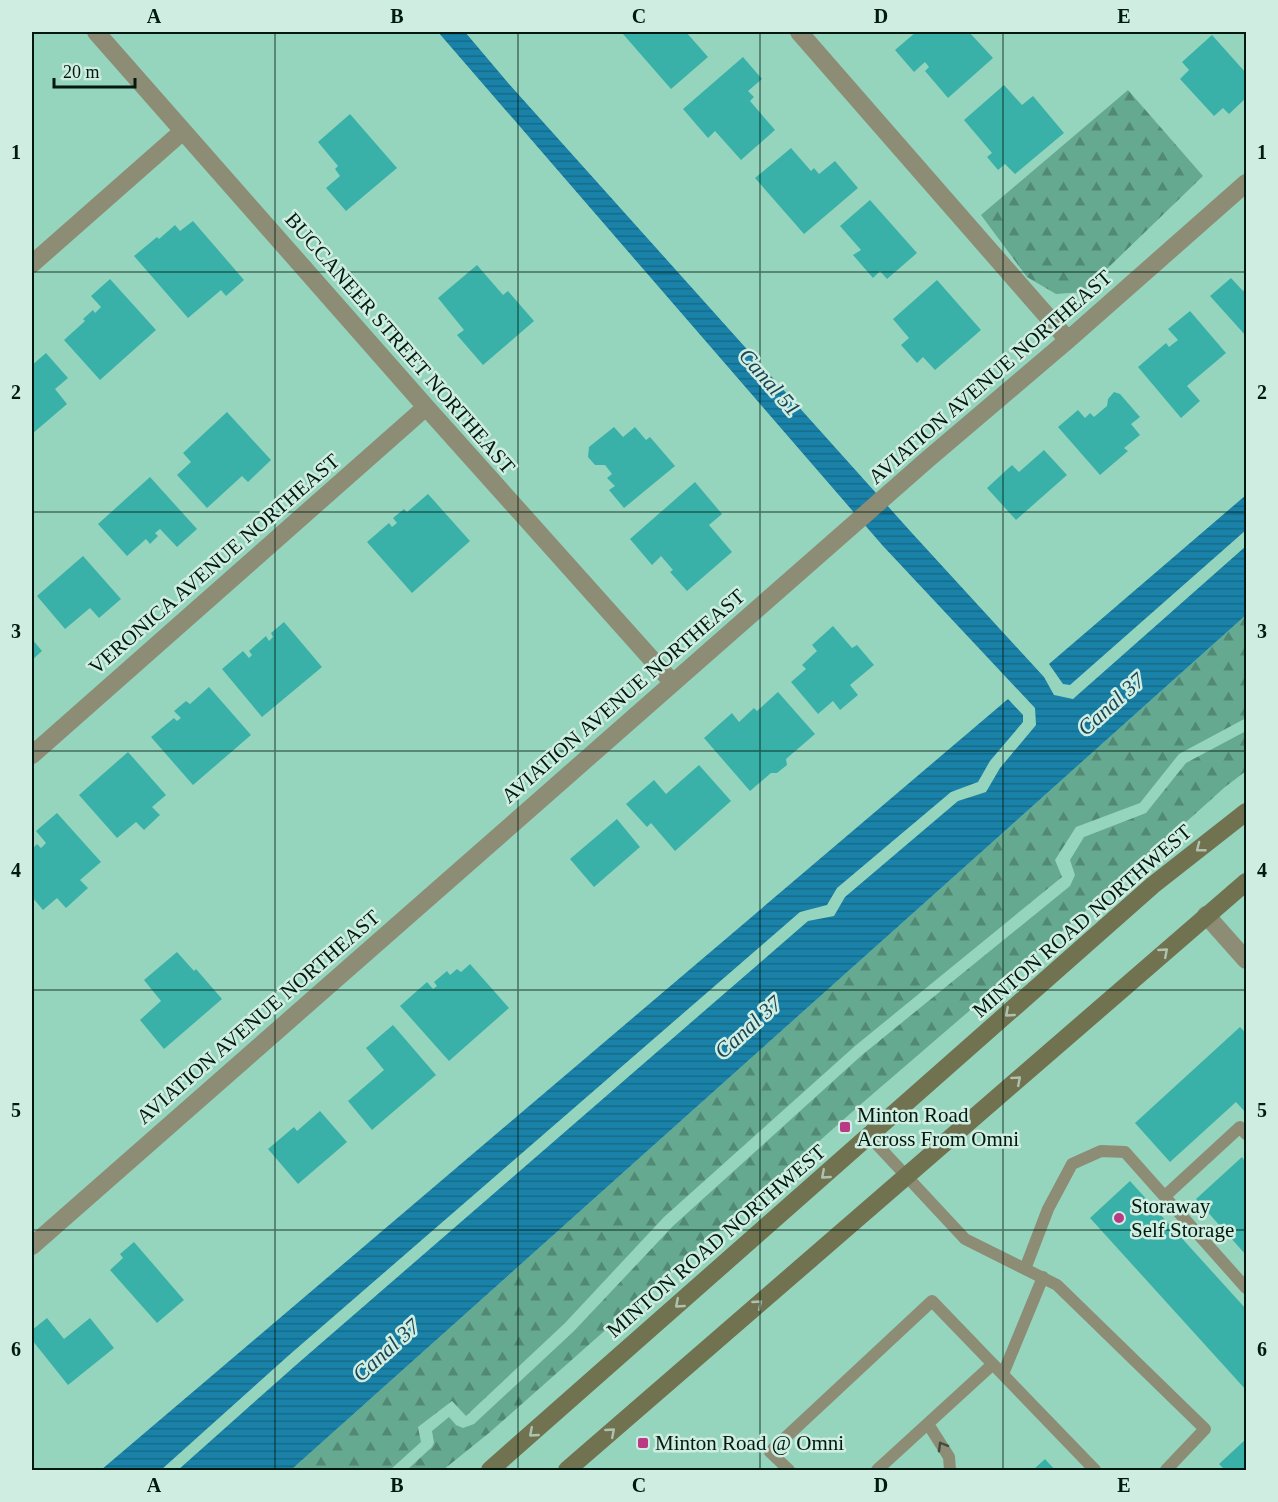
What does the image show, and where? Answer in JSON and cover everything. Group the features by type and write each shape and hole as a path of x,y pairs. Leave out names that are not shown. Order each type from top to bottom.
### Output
{"main road":[{"name":"MINTON ROAD NORTHWEST","path":"490,1470 1153,885 1246,812"},
{"path":"567,1470 1246,882"}],"street":[{"name":"BUCCANEER STREET NORTHEAST","path":"96,32 672,683"},
{"path":"799,32 1068,339"},
{"path":"32,264 183,131"},
{"name":"AVIATION AVENUE NORTHEAST","path":"32,1246 672,683 1246,183"},
{"name":"VERONICA AVENUE NORTHEAST","path":"32,755 426,407"},
{"path":"1206,915 1246,960"}],"lane":[{"path":"1165,1196 1240,1127 1246,1134"},
{"path":"869,1136 965,1239 1057,1285 1205,1429 1166,1470"},
{"path":"1025,1269 1048,1209 1072,1164 1101,1150 1125,1152 1246,1288"},
{"path":"1003,1374 1042,1277"},
{"path":"789,1470 770,1452 932,1301 1095,1470"},
{"path":"877,1470 993,1364"},
{"path":"928,1424 949,1457 950,1470"}],"green space":[{"path":"1128,90 1203,176 1083,292 1056,294 1027,277 981,215"},
{"path":"1246,615 1246,718 1179,754 1140,803 1076,827 1055,860 1062,877 855,1046 664,1217 565,1323 466,1416 452,1401 418,1427 421,1442 390,1470 291,1470"},
{"path":"1246,731 1246,771 860,1105 489,1433 443,1470 407,1470 432,1447 434,1443 432,1431 449,1417 456,1425 463,1428 474,1424 574,1331 673,1226 862,1055 1070,886 1075,875 1070,860 1084,837 1146,813 1186,763"}],"water":[{"path":"438,32 465,32 911,532 1044,677 1054,695 1073,699 1246,546 1246,615 291,1470 178,1470 808,921 834,916 845,897 958,801 986,792 1000,768 1036,725 1035,708 883,546"},
{"path":"1246,495 1246,530 1070,685 1063,684 1049,664"},
{"path":"1008,699 1023,715 1023,722 990,761 978,782 951,792 837,888 827,905 800,912 288,1356 161,1470 101,1470"}],"building":[{"path":"625,32 686,32 708,57 671,89 623,34"},
{"path":"916,32 969,32 993,58 948,98 925,71 929,67 925,62 914,72 895,50"},
{"path":"1212,35 1246,73 1246,98 1229,114 1223,108 1214,116 1180,79 1189,70 1182,62"},
{"path":"743,57 762,79 748,91 754,97 750,101 775,130 741,160 715,131 708,138 683,109"},
{"path":"1004,85 1022,105 1033,96 1064,133 1015,174 1005,164 998,170 987,157 992,153 964,120"},
{"path":"350,114 397,168 346,211 326,188 340,176 335,169 338,166 318,142"},
{"path":"791,148 811,171 814,168 819,174 835,161 858,188 804,234 755,178"},
{"path":"870,200 917,253 887,279 880,271 873,278 853,255 861,250 840,226"},
{"path":"193,221 244,280 226,296 221,290 188,318 134,256 175,225 180,231"},
{"path":"477,265 503,295 508,291 534,321 483,365 457,335 464,330 438,298"},
{"path":"1231,278 1243,291 1246,288 1246,336 1210,296"},
{"path":"110,279 156,330 100,380 64,340 85,321 83,319 93,310 95,313 101,307 91,296"},
{"path":"937,280 981,330 935,370 923,357 917,363 901,345 909,338 893,319"},
{"path":"1190,311 1226,353 1187,386 1200,401 1181,418 1138,367 1166,343 1169,347 1178,340 1168,329"},
{"path":"46,353 68,378 55,389 67,404 32,434 32,365"},
{"path":"1114,392 1120,394 1140,417 1131,424 1140,435 1124,448 1128,451 1100,475 1058,427 1078,410 1085,418 1090,413 1094,417 1107,406 1108,399"},
{"path":"227,412 271,460 248,482 242,476 207,508 177,475 191,462 183,453"},
{"path":"614,427 623,437 635,427 646,440 650,437 675,466 624,508 609,490 615,486 607,478 612,474 605,465 595,465 588,457 589,447"},
{"path":"1044,450 1067,475 1016,520 987,488 1012,465 1019,472"},
{"path":"150,477 197,529 177,547 160,529 155,533 158,536 150,544 146,539 127,556 98,524"},
{"path":"695,482 722,514 709,525 732,552 687,591 670,572 673,570 661,556 652,565 630,539"},
{"path":"428,494 470,541 412,593 367,542 389,523 392,527 397,523 393,518 404,509 407,512"},
{"path":"83,556 121,599 99,618 90,608 65,629 37,596"},
{"path":"284,622 322,667 262,717 222,669 243,651 249,658 252,655 249,651 266,636 269,641 273,637 271,633"},
{"path":"833,626 852,648 857,645 874,665 850,685 858,695 840,710 833,701 818,714 791,682 806,669 802,665 817,651 812,645"},
{"path":"32,639 42,651 32,660"},
{"path":"209,687 251,735 193,785 151,737 174,718 177,721 181,718 174,711 186,701 190,704"},
{"path":"778,692 815,734 786,759 787,765 777,773 771,773 750,791 704,738 732,713 739,722 754,708 757,711"},
{"path":"128,752 166,795 152,807 160,815 144,830 136,822 117,838 79,795"},
{"path":"699,765 731,801 675,851 651,823 647,827 626,804 654,780 666,794"},
{"path":"57,813 101,862 80,880 88,888 66,908 57,898 43,910 32,897 32,849 37,844 41,848 46,843 36,831"},
{"path":"617,819 640,847 594,887 570,859"},
{"path":"177,952 194,971 196,969 222,999 164,1049 140,1020 161,1001 144,980"},
{"path":"470,964 509,1008 449,1061 400,1006 427,982 433,989 437,986 434,982 447,971 450,975 457,969 461,972"},
{"path":"393,1025 436,1075 372,1130 348,1101 384,1070 366,1048"},
{"path":"1240,1027 1246,1033 1246,1113 1236,1102 1170,1162 1135,1123"},
{"path":"320,1111 347,1142 298,1184 268,1149 294,1127 297,1131"},
{"path":"1242,1157 1246,1163 1246,1255 1196,1199"},
{"path":"1130,1181 1246,1309 1246,1390 1090,1218"},
{"path":"134,1242 184,1300 157,1323 110,1270 123,1258 120,1254"},
{"path":"47,1318 64,1339 90,1318 114,1348 68,1385 32,1340 32,1330"},
{"path":"1246,1439 1246,1470 1225,1470 1219,1464"},
{"path":"1045,1459 1055,1470 1033,1470"}],"place":[{"name":"Minton Road Across From Omni","path":"845,1127"},
{"name":"Storaway Self Storage","path":"1119,1218"},
{"name":"Minton Road @ Omni","path":"643,1443"}],"water label":[{"name":"Canal 51","path":"770,382"},
{"name":"Canal 37","path":"1111,704"},
{"name":"Canal 37","path":"748,1027"},
{"name":"Canal 37","path":"386,1350"}]}
